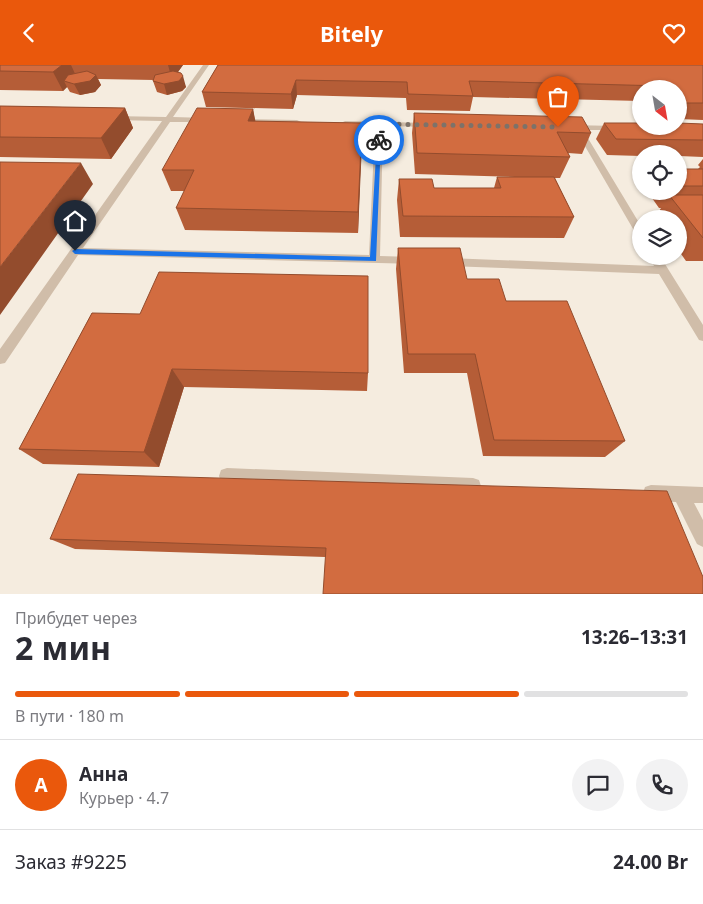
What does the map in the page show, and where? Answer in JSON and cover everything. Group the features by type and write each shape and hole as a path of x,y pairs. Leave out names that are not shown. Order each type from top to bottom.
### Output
{"lane":[{"path":"0,359 166,119 206,65"},
{"path":"108,118 215,120"},
{"path":"234,121 312,123"},
{"path":"331,123 439,125"},
{"path":"374,259 379,124"},
{"path":"626,129 573,127 632,220"},
{"path":"75,251 374,259 663,271"},
{"path":"659,265 703,336"},
{"path":"227,476 493,487"},
{"path":"631,492 703,495"},
{"path":"681,494 703,538"}],"building":[{"path":"0,65 62,65 53,72 0,71"},
{"path":"218,65 703,65 703,103 688,103 688,80 632,80 632,85 469,81 473,96 408,94 407,82 296,80 291,94 202,92"},
{"path":"87,71 96,75 90,81 74,84 64,81 68,75"},
{"path":"173,71 181,73 183,76 179,81 164,84 153,81 155,75"},
{"path":"0,106 125,108 101,138 0,137"},
{"path":"197,108 253,109 248,121 362,123 358,212 176,208 194,170 162,170"},
{"path":"414,113 582,117 591,133 557,132 570,157 417,153"},
{"path":"604,123 632,123 632,135 688,135 688,123 703,124 703,140 616,139"},
{"path":"0,162 81,163 0,267"},
{"path":"687,169 703,169 703,186 687,186"},
{"path":"497,177 554,177 574,217 403,216 399,179 432,179 434,188 501,188"},
{"path":"687,195 703,195 703,238 687,218 687,210 681,210 673,200 687,200"},
{"path":"398,248 460,248 467,279 499,279 506,301 567,301 625,441 494,440 475,354 408,354"},
{"path":"159,272 368,276 368,373 172,369 144,452 19,449 92,313 140,314"},
{"path":"78,474 667,491 703,577 703,594 323,594 326,548 50,539"}],"way so far":[{"path":"379,140 379,124 558,127"}],"route":[{"path":"75,251 374,259 379,140"}]}
